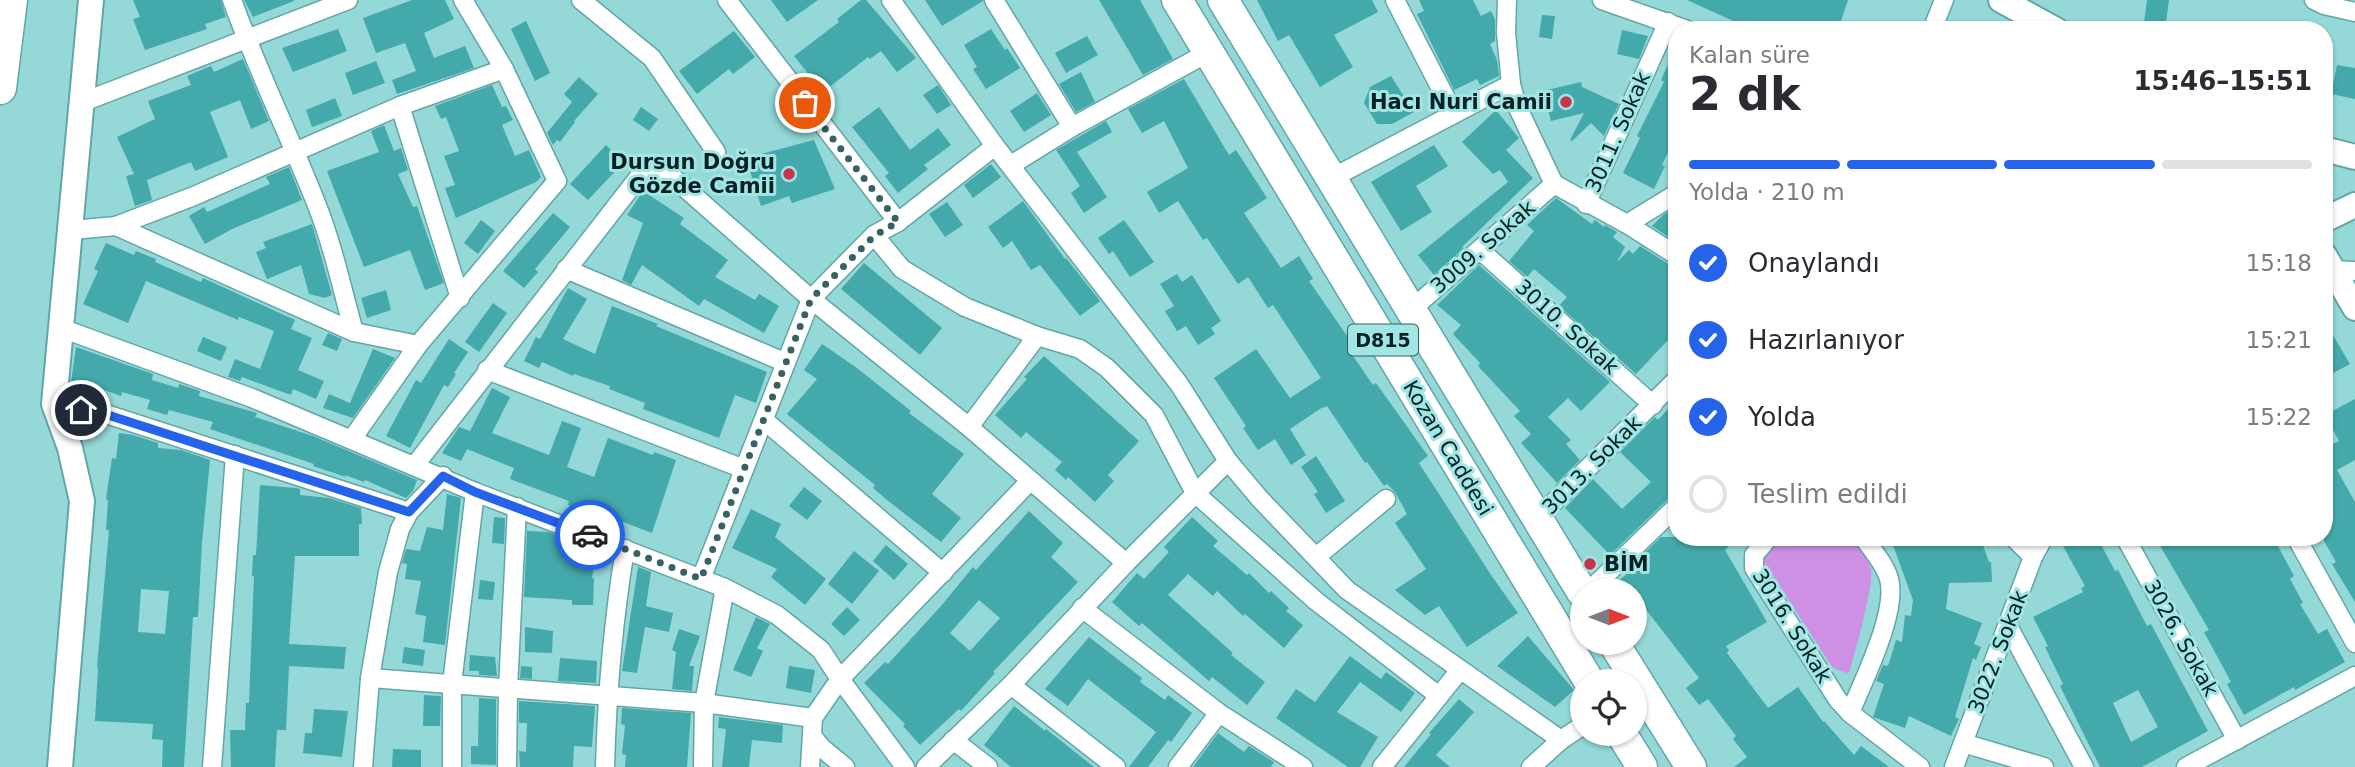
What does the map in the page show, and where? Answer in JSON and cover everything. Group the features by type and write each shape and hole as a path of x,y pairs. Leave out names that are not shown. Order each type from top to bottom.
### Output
{"highway":[{"path":"0,88 11,0"},
{"name":"Kozan Caddesi","path":"1177,0 1582,669"},
{"name":"Kozan Caddesi","path":"1223,0 1573,578"},
{"path":"1621,655 1691,767"},
{"path":"1629,746 1642,767"}],"main road":[{"path":"60,767 82,500 70,448 54,404 91,0"},
{"path":"2001,0 2040,21"},
{"path":"2333,151 2355,157"},
{"path":"2333,215 2355,205"},
{"path":"2337,265 2355,308"}],"street":[{"path":"232,0 330,243 354,332"},
{"path":"83,102 246,37 348,0"},
{"path":"352,439 418,345 557,181 504,69 463,0"},
{"path":"581,0 652,58 716,152"},
{"path":"727,0 898,222"},
{"path":"891,0 995,146 1179,384 1228,461 1260,499 1347,590 1561,740"},
{"path":"994,0 1072,127"},
{"path":"1395,0 1454,114"},
{"path":"1507,0 1506,33 1511,84 1517,106 1553,184 1627,224 1668,250"},
{"path":"1602,0 1639,6 1668,22"},
{"path":"1936,21 1944,0"},
{"path":"2314,0 2323,5 2355,12"},
{"name":"3011. Sokak","path":"1586,204 1668,22"},
{"path":"1011,165 1072,127 1209,52"},
{"path":"72,230 116,226 194,196 400,106 504,69"},
{"path":"1332,178 1511,84"},
{"path":"400,106 460,298"},
{"path":"701,579 811,299 874,236 898,222 995,146"},
{"path":"415,465 642,173 652,168 663,170 677,181 811,299 968,427 1126,563"},
{"name":"3009. Sokak","path":"1412,309 1553,184"},
{"path":"1627,224 1668,199"},
{"path":"116,226 354,332 418,345"},
{"path":"874,236 902,269 965,307 1037,336 1080,349 1107,368 1154,415 1195,493 1316,601 1439,696"},
{"name":"3010. Sokak","path":"1480,250 1653,405"},
{"path":"566,269 785,362"},
{"path":"61,328 252,398 443,476 475,492 725,587 777,615 821,650 905,767"},
{"path":"968,427 1037,336"},
{"path":"487,370 744,469"},
{"name":"3013. Sokak","path":"1537,519 1668,389"},
{"path":"54,404 108,415 409,512"},
{"path":"764,420 943,573"},
{"path":"212,767 234,456"},
{"path":"926,767 1011,685 1082,608 1228,461"},
{"path":"363,767 370,678 388,572 400,529 409,512 443,476"},
{"path":"810,767 813,718 840,679 1030,481"},
{"path":"452,767 452,684 475,492"},
{"path":"1316,557 1387,499"},
{"path":"507,767 517,507"},
{"path":"1602,578 1668,515"},
{"name":"3016. Sokak","path":"1762,546 1754,555 1754,568 1838,700 1850,713 1920,767"},
{"name":"3016. Sokak","path":"1850,713 1881,634 1891,597 1887,573 1869,546"},
{"path":"2022,546 2033,557"},
{"name":"3022. Sokak","path":"1954,767 2039,546"},
{"name":"3026. Sokak","path":"2130,546 2237,740"},
{"path":"2301,546 2355,643"},
{"path":"605,767 613,620 625,549"},
{"path":"703,767 704,703 725,587"},
{"path":"1082,608 1219,713 1303,767"},
{"path":"2008,626 2084,767"},
{"path":"1382,767 1460,670"},
{"path":"2186,767 2355,676"},
{"path":"370,678 704,703 813,718"},
{"path":"1011,685 1116,767"},
{"path":"1178,767 1219,713"},
{"path":"1531,767 1570,734"},
{"path":"812,736 822,749 845,767"},
{"path":"953,740 988,767"},
{"path":"1963,743 2044,767"}],"shaded area":[{"path":"1771,546 1857,546 1865,556 1871,569 1871,577 1850,671 1847,673 1833,668 1760,556"}],"building":[{"path":"133,0 221,0 226,17 205,24 207,29 145,50 133,19 140,17"},
{"path":"244,0 293,0 294,1 253,17"},
{"path":"412,0 445,0 454,19 424,33 434,58 465,46 474,68 397,94 392,80 416,71 405,43 376,53 363,18"},
{"path":"771,0 818,0 787,22"},
{"path":"861,0 866,0 916,58 897,72 881,51 870,59 868,57 823,92 794,56 839,22 837,19"},
{"path":"925,0 983,0 983,1 942,26"},
{"path":"1099,0 1140,0 1173,59 1143,75"},
{"path":"1257,0 1372,0 1378,12 1334,35 1353,67 1320,87 1289,35 1278,41"},
{"path":"1419,0 1473,0 1481,16 1491,11 1495,19 1495,41 1490,44 1497,60 1499,76 1480,85 1477,79 1454,90 1417,14 1424,11"},
{"path":"1687,0 1848,0 1841,21 1733,21"},
{"path":"2147,0 2169,0 2166,21 2144,21"},
{"path":"1542,15 1555,16 1552,39 1539,37"},
{"path":"526,21 550,73 535,81 511,29"},
{"path":"338,29 347,51 293,72 282,48"},
{"path":"991,29 1020,68 986,89 973,69 977,67 964,45"},
{"path":"1622,30 1648,36 1639,59 1617,54"},
{"path":"734,31 755,57 733,74 729,69 697,94 679,71"},
{"path":"1087,36 1098,55 1066,73 1055,53"},
{"path":"243,59 269,121 251,129 240,100 210,112 228,157 195,171 191,162 147,180 152,200 135,206 126,176 134,174 117,137 155,119 148,101 191,85 187,76 211,66 214,72"},
{"path":"376,61 385,83 353,95 345,73"},
{"path":"1668,64 1668,152 1662,165 1665,166 1654,189 1623,173 1640,138 1637,136 1664,82 1661,80"},
{"path":"2337,65 2355,68 2355,99 2333,94"},
{"path":"1081,72 1095,102 1076,112 1059,84"},
{"path":"1391,76 1414,112 1392,124 1377,124 1364,103 1370,87"},
{"path":"579,77 598,94 560,142 557,140 553,145 547,133 572,102 564,94"},
{"path":"1184,79 1229,155 1236,150 1267,198 1244,213 1281,268 1299,256 1313,279 1309,281 1352,343 1347,347 1428,456 1419,463 1518,613 1467,647 1439,606 1425,615 1395,590 1426,569 1395,523 1407,514 1395,492 1387,484 1384,486 1367,462 1365,463 1327,406 1290,429 1306,455 1291,465 1275,439 1258,450 1243,428 1246,426 1214,378 1256,349 1290,398 1321,378 1273,305 1268,308 1248,277 1238,284 1207,238 1203,240 1178,201 1159,213 1147,192 1188,168 1164,121 1142,133 1128,109"},
{"path":"1581,82 1582,87 1619,104 1604,136 1591,123 1572,141 1570,140 1584,113 1551,121 1543,91"},
{"path":"492,85 502,107 506,106 513,120 502,125 515,156 529,150 541,177 536,182 456,218 445,188 455,185 444,156 459,151 446,117 441,119 435,106"},
{"path":"938,85 951,105 937,114 923,95"},
{"path":"1037,93 1051,115 1024,132 1010,111"},
{"path":"335,98 342,116 312,127 306,110"},
{"path":"641,107 658,119 649,131 633,120"},
{"path":"879,107 910,150 938,128 951,145 924,165 928,169 898,193 885,176 889,173 852,127"},
{"path":"1496,110 1519,138 1506,150 1533,178 1434,275 1418,255 1508,182 1500,170 1493,174 1462,142"},
{"path":"1106,121 1112,132 1077,152 1107,197 1084,213 1071,193 1080,186 1056,150"},
{"path":"384,125 394,151 401,148 408,170 398,174 413,207 417,206 444,283 425,290 410,250 364,267 327,171 379,152 371,131"},
{"name":"Dursun Doğru Gözde Camii","path":"814,140 835,189 792,203 789,196 761,206 746,158"},
{"path":"606,145 624,162 588,200 570,184"},
{"path":"1434,145 1448,166 1416,186 1432,212 1401,231 1371,182"},
{"path":"991,164 1001,177 973,198 964,185"},
{"path":"289,167 302,200 232,229 205,244 189,216 204,207 207,212 270,184 266,177"},
{"path":"643,191 684,218 680,224 728,260 715,277 755,300 759,294 779,306 764,333 704,299 699,306 642,265 631,285 622,280 643,223 627,215"},
{"path":"1556,198 1592,224 1595,220 1617,232 1613,237 1625,247 1617,262 1629,250 1633,254 1640,246 1668,264 1668,340 1636,374 1559,306 1567,297 1534,269 1527,277 1509,261 1534,231 1527,225"},
{"path":"1023,201 1065,259 1100,301 1080,316 1040,265 1031,270 1012,241 1003,248 988,227"},
{"path":"947,202 963,225 945,237 929,214"},
{"path":"1668,212 1668,237 1652,226"},
{"path":"553,213 570,227 535,269 538,272 524,288 503,271"},
{"path":"481,220 495,231 478,254 464,243"},
{"path":"1124,220 1154,262 1130,277 1113,251 1109,254 1098,238"},
{"path":"312,224 332,295 325,298 309,294 301,265 267,279 256,252 266,248 263,242"},
{"path":"106,243 134,255 136,251 156,259 155,262 201,282 203,278 295,320 291,329 312,338 298,370 324,381 316,399 293,389 291,395 242,377 240,381 228,377 235,359 260,369 274,331 239,317 238,320 146,281 128,323 83,304 98,271 94,269"},
{"path":"864,263 942,328 920,355 841,289"},
{"path":"1479,265 1610,382 1581,411 1568,398 1548,417 1571,440 1566,444 1580,460 1557,483 1521,443 1531,434 1514,416 1520,411 1478,366 1480,363 1453,334 1461,325 1437,305"},
{"path":"1177,274 1182,282 1192,275 1221,321 1211,328 1215,334 1198,345 1186,326 1177,331 1165,311 1174,306 1160,284"},
{"path":"568,288 587,299 563,339 595,354 612,306 767,372 756,403 735,395 719,438 643,409 645,403 609,389 610,386 574,374 573,376 542,362 539,368 524,361 536,337 540,339"},
{"path":"386,290 391,310 367,318 361,298"},
{"path":"493,303 507,313 479,352 465,342"},
{"path":"328,333 342,339 337,351 322,345"},
{"path":"2333,335 2350,364 2333,373"},
{"path":"203,337 227,347 221,361 197,351"},
{"path":"449,339 468,352 448,387 444,385 410,448 386,436 416,380 421,383"},
{"path":"822,344 857,368 911,411 909,413 964,454 932,494 961,518 941,542 887,500 873,488 875,485 787,414 817,379 804,370"},
{"path":"76,347 153,374 152,380 178,388 179,384 200,391 199,396 257,413 255,417 313,436 417,480 413,491 406,498 365,480 364,482 345,475 346,477 210,429 213,422 169,410 167,415 147,409 150,400 122,392 121,396 71,382"},
{"path":"373,349 395,358 353,418 323,408 329,394 350,403"},
{"path":"1044,356 1139,441 1108,475 1114,481 1095,502 1068,477 1066,480 1055,470 1062,462 1026,432 1021,438 995,415"},
{"path":"492,388 510,397 492,433 549,455 562,421 581,428 567,467 594,477 608,438 653,455 654,452 676,460 652,533 568,505 569,501 510,479 514,468 467,449 461,461 442,453 459,427 470,431"},
{"path":"2355,399 2355,460 2337,470 2355,502 2355,602 2332,564 2336,562 2327,546 2333,546 2333,444 2339,441 2333,430 2333,411"},
{"path":"1668,409 1668,499 1610,555 1565,508 1593,479 1622,509 1651,482 1620,452 1655,417 1658,420"},
{"path":"119,433 158,443 158,448 181,450 210,460 198,617 193,617 184,767 162,767 163,740 152,739 153,724 95,721 109,530 106,530 106,499 112,458 116,459","holes":["141,589 169,591 165,634 138,632"]},
{"path":"1316,456 1345,501 1326,513 1314,494 1318,492 1301,467"},
{"path":"260,485 296,488 300,489 300,495 329,498 361,508 359,556 295,556 289,644 346,647 344,669 289,666 286,730 277,730 275,767 231,767 230,730 245,730 246,703 249,703 253,555 256,555"},
{"path":"804,487 822,501 807,520 789,506"},
{"path":"447,494 461,498 445,645 423,642 426,616 415,614 421,581 405,579 407,564 402,563 406,549 420,551 427,527 443,530"},
{"path":"751,509 781,524 775,537 826,579 805,605 771,577 777,569 732,548"},
{"path":"1029,511 1063,543 1051,557 1078,582 993,672 995,673 961,711 959,709 920,745 903,726 905,724 864,683 885,662 888,664 973,567 976,570","holes":["979,600 1000,618 970,651 950,633"]},
{"path":"494,517 505,518 504,544 492,543"},
{"path":"1192,517 1218,541 1213,546 1247,575 1249,573 1269,593 1271,591 1289,608 1286,611 1303,625 1284,648 1245,614 1243,616 1217,591 1213,596 1188,574 1168,595 1233,653 1231,655 1265,682 1247,705 1212,677 1209,681 1142,623 1139,626 1112,602 1137,573 1144,579 1169,552 1164,547"},
{"path":"527,531 549,532 556,535 556,542 584,546 596,551 592,578 593,605 572,605 572,600 524,597"},
{"path":"1661,537 1668,537 1668,546 1729,546 1725,550 1767,622 1726,646 1729,650 1727,653 1768,708 1798,687 1823,722 1854,755 1861,746 1889,767 1734,767 1747,757 1733,739 1736,736 1708,699 1699,705 1686,688 1699,678 1647,611 1647,578 1622,578 1628,573 1626,571"},
{"path":"886,545 908,564 894,580 873,561"},
{"path":"1893,546 1983,546 1991,562 1992,582 1949,583 1946,609 1982,623 1974,644 1981,647 1976,660 1973,658 1955,717 1959,719 1951,736 1909,716 1905,728 1873,717 1884,684 1876,681 1883,665 1888,666 1896,640 1902,642 1905,615 1911,616 1913,600"},
{"path":"2063,546 2102,546 2115,571 2118,570 2147,626 2151,624 2208,731 2142,767 2100,767 2060,686 2063,684 2033,617 2083,592 2081,588 2085,586","holes":["2138,690 2158,727 2131,742 2113,703"]},
{"path":"2160,546 2278,546 2294,576 2290,579 2303,603 2300,604 2318,634 2327,629 2345,662 2244,715 2227,684 2231,682 2204,632 2209,630"},
{"path":"854,551 879,571 852,604 828,584"},
{"path":"638,567 651,572 646,606 673,613 669,632 645,627 637,673 622,671"},
{"path":"480,580 495,582 493,600 478,599"},
{"path":"847,607 860,620 844,636 831,624"},
{"path":"756,617 770,624 757,648 763,651 751,677 733,670"},
{"path":"525,627 553,631 552,653 525,652"},
{"path":"679,629 700,636 689,666 694,666 692,691 672,689 676,652 672,650"},
{"path":"1528,636 1570,685 1570,694 1555,707 1497,666"},
{"path":"1089,637 1142,678 1140,682 1165,700 1168,695 1192,713 1148,767 1129,767 1156,732 1088,679 1068,706 1045,689"},
{"path":"404,647 425,650 423,666 402,663"},
{"path":"470,655 495,657 497,676 479,675 479,671 469,671"},
{"path":"1350,656 1381,679 1386,672 1415,693 1401,712 1360,682 1337,712 1378,737 1360,767 1348,767 1276,718 1296,689 1315,702"},
{"path":"560,658 597,661 596,683 558,681"},
{"path":"521,666 532,667 532,679 520,678"},
{"path":"789,666 815,670 811,693 786,688"},
{"path":"424,695 441,696 440,726 423,726"},
{"path":"479,698 496,699 496,765 471,764 471,746 478,746"},
{"path":"1459,699 1474,712 1436,755 1450,767 1404,767 1431,734 1429,733"},
{"path":"519,701 595,706 592,747 574,746 573,767 520,767 519,751 526,752 527,723 519,723"},
{"path":"1014,706 1094,767 1011,767 984,745"},
{"path":"622,708 691,713 687,767 625,767 626,755 622,754 625,725 621,724"},
{"path":"314,709 348,711 342,757 303,753 305,733 312,733"},
{"path":"719,717 783,725 782,743 752,740 749,767 722,767 726,729 718,728"},
{"path":"1218,733 1244,752 1249,746 1274,762 1271,767 1193,767"},
{"path":"393,749 421,750 421,767 392,767"}],"way so far":[{"path":"590,535 701,579 811,299 874,236 898,222 805,103"}],"place":[{"name":"Hacı Nuri Camii","path":"1566,102"},
{"name":"Dursun Doğru Gözde Camii","path":"789,174"},
{"name":"BİM","path":"1590,564"}],"route":[{"path":"81,410 108,415 409,512 443,476 475,492 590,535"}]}
